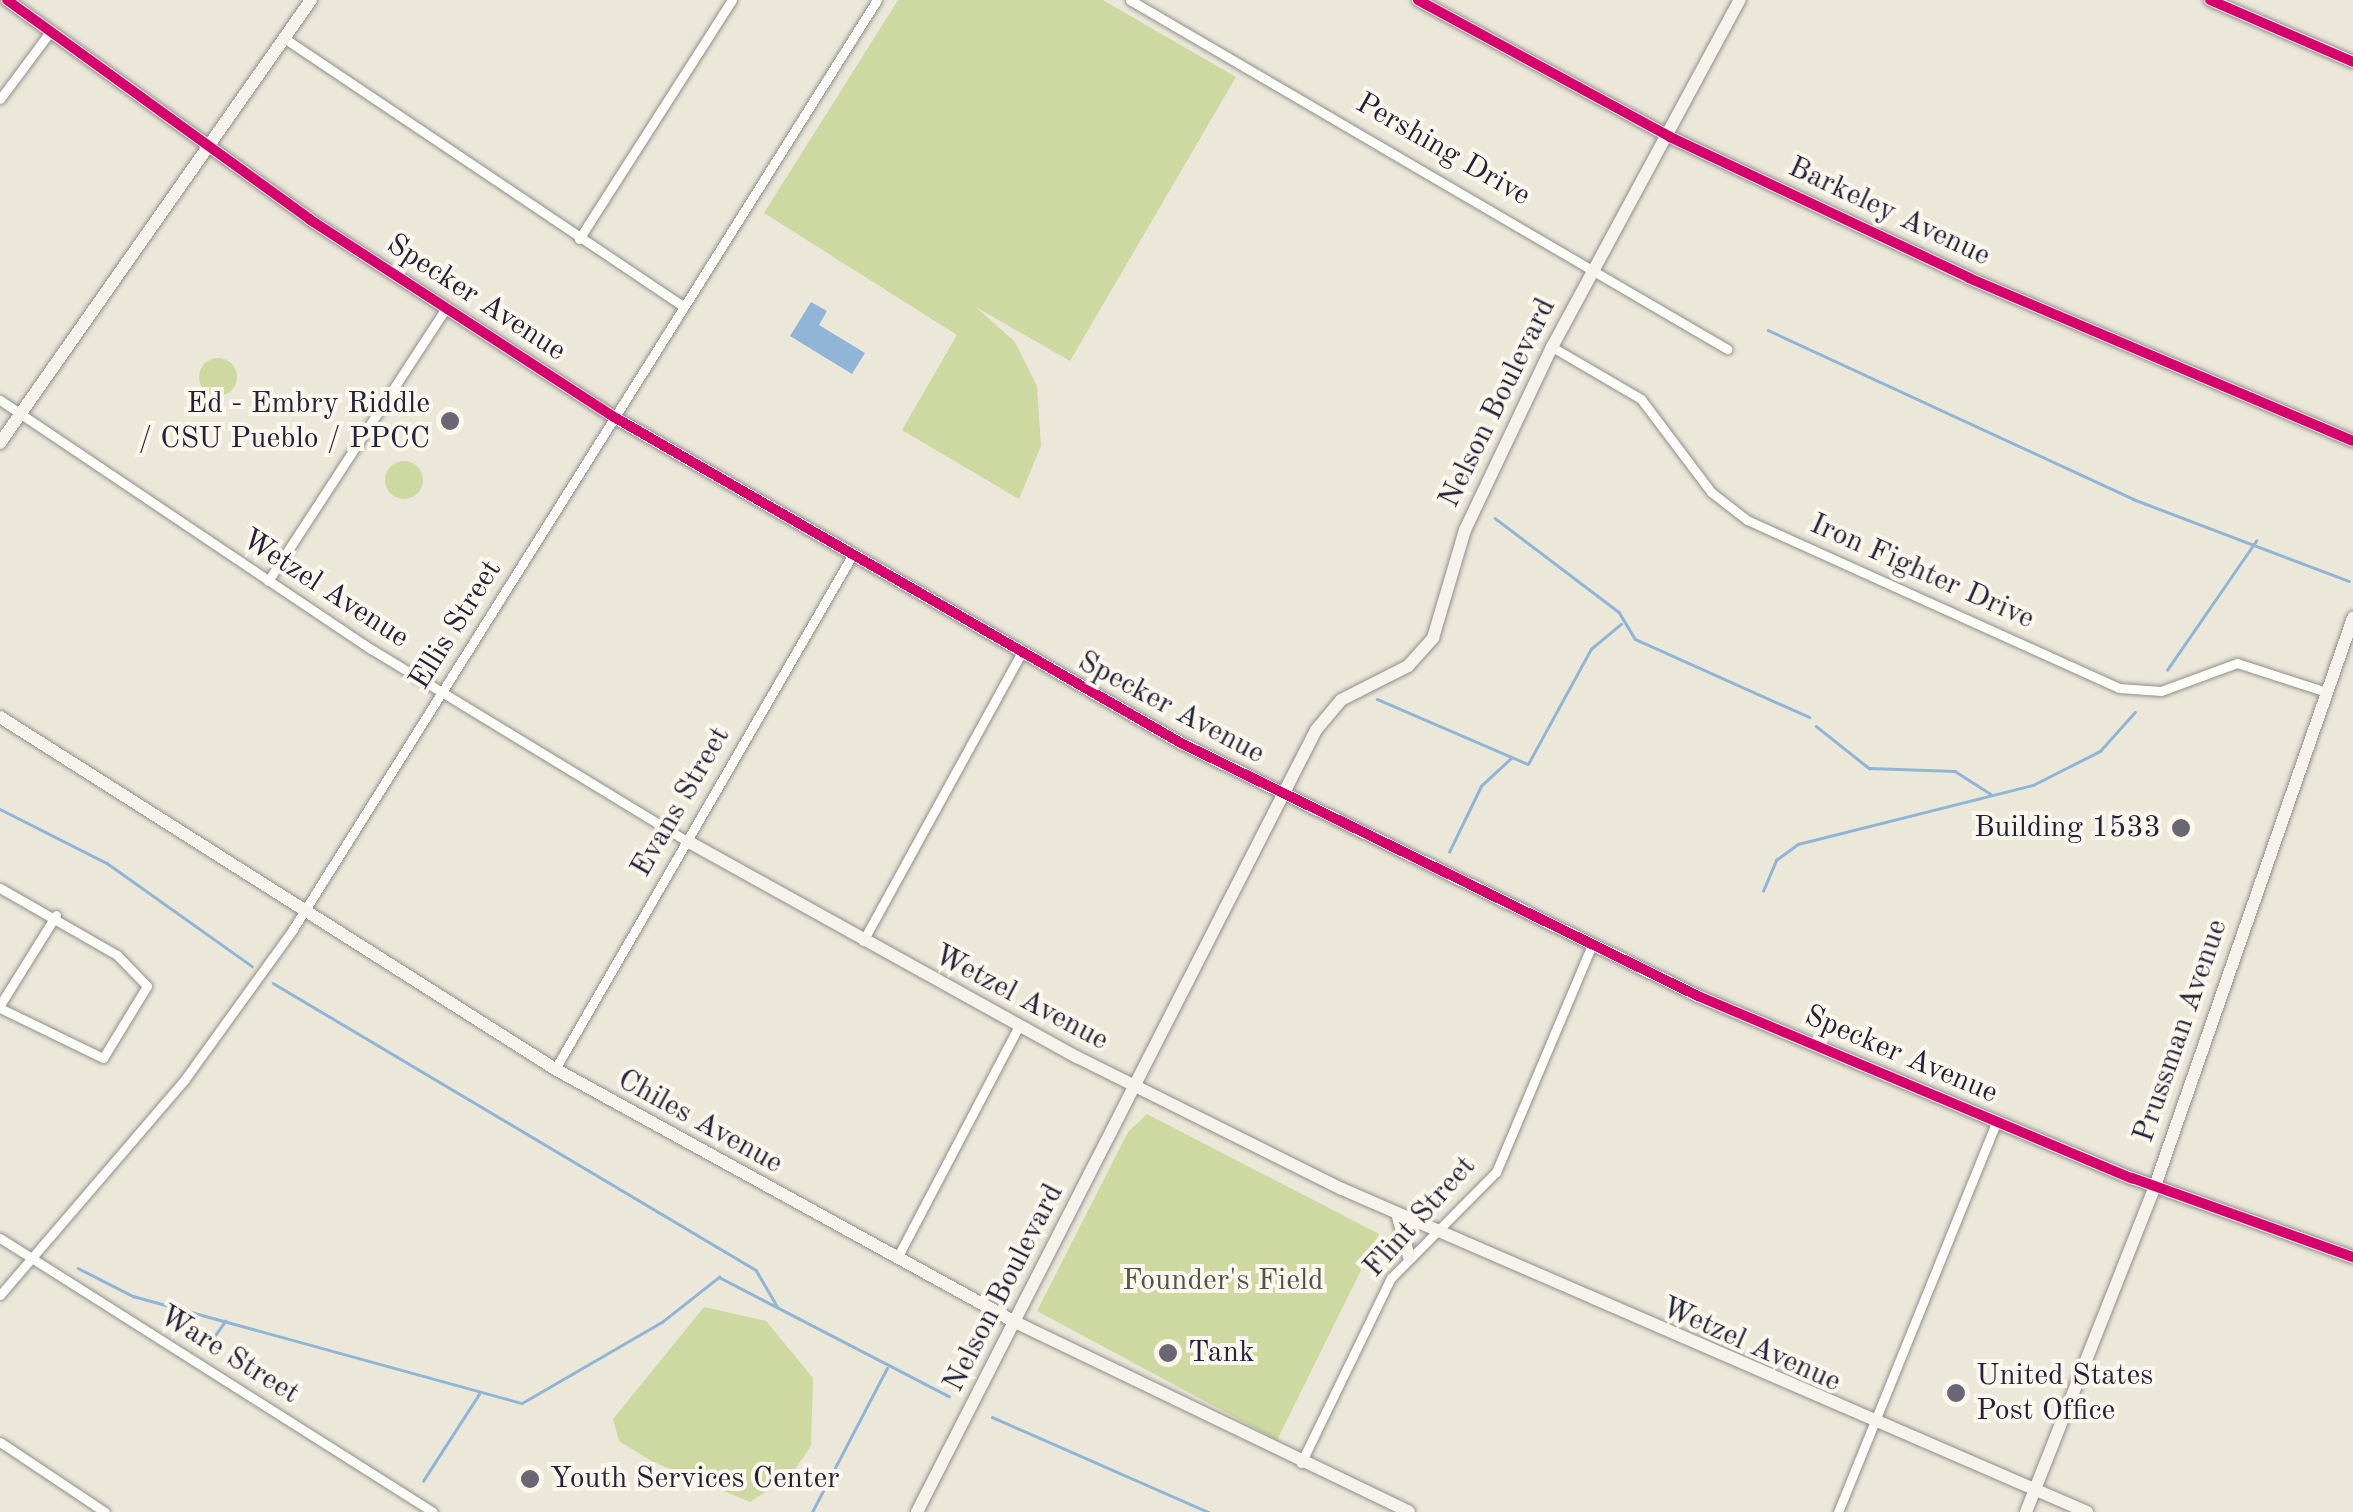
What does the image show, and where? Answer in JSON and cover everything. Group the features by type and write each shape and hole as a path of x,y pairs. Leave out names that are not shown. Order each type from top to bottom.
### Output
{"street":[{"name":"Specker Avenue","path":"7,0 208,147 446,309 614,417 1020,656 1284,796 1592,945 1996,1122 2154,1186 2353,1258"},
{"path":"0,444 312,0"},
{"path":"579,239 732,0"},
{"name":"Ellis Street","path":"0,1295 184,1079 302,915 877,0"},
{"name":"Pershing Drive","path":"1130,0 1594,265 1727,349"},
{"name":"Barkeley Avenue","path":"1418,0 1670,136 1970,278 2353,441"},
{"name":"Nelson Boulevard","path":"917,1512 1284,796 1333,708 1408,666 1433,638 1465,530 1552,346 1594,265 1670,136 1740,0"},
{"path":"2210,0 2353,62"},
{"path":"0,98 50,32"},
{"path":"284,38 683,306"},
{"path":"268,581 446,309"},
{"name":"Iron Fighter Drive","path":"1552,346 1640,399 1712,492 1747,520 2118,688 2154,693 2237,663 2326,692"},
{"name":"Wetzel Avenue","path":"0,400 442,694 687,840 1019,1026 1435,1233 1871,1425 2087,1512"},
{"name":"Evans Street","path":"555,1069 850,559"},
{"name":"Prussman Avenue","path":"2026,1512 2154,1186 2353,618"},
{"path":"863,941 1020,656"},
{"name":"Chiles Avenue","path":"0,718 302,915 555,1069 1015,1322 1408,1512"},
{"path":"0,888 56,915 140,973 146,999 103,1058 0,1006 56,915"},
{"name":"Flint Street","path":"1301,1463 1380,1298 1409,1258 1496,1172 1592,945"},
{"path":"897,1258 1019,1026"},
{"path":"1838,1512 1996,1122"},
{"path":"1397,1215 1409,1258"},
{"name":"Ware Street","path":"0,1238 30,1261 418,1508 434,1512"},
{"path":"0,1442 106,1512"}],"green space":[{"path":"898,0 1103,0 1236,77 1070,361 976,307 1015,342 1037,386 1041,446 1019,499 902,430 957,335 764,213"},
{"path":"218,358 231,364 237,377 231,390 218,396 205,390 199,377 205,364"},
{"path":"404,461 418,466 423,480 418,494 404,499 390,494 385,480 390,466"},
{"name":"Founder's Field","path":"1147,1114 1379,1234 1277,1440 1037,1311 1128,1132"},
{"path":"704,1307 766,1321 813,1378 811,1446 791,1475 750,1502 653,1462 619,1441 613,1419"}],"water":[{"path":"811,302 827,311 819,325 865,353 852,374 790,336"}],"waterway":[{"path":"1768,330 2133,499 2349,581"},
{"path":"1495,518 1619,612 1635,639 1809,717"},
{"path":"2167,670 2256,541"},
{"path":"1377,699 1528,764 1591,649 1621,624"},
{"path":"1763,891 1776,860 1798,844 2033,785 2100,751 2135,712"},
{"path":"1816,726 1869,768 1955,771 1991,794"},
{"path":"1449,852 1481,786 1510,759"},
{"path":"0,809 107,863 252,966"},
{"path":"273,983 756,1270 777,1306"},
{"path":"78,1268 133,1296 522,1403 662,1322 719,1277 949,1396"},
{"path":"209,1344 225,1321"},
{"path":"812,1512 887,1368"},
{"path":"423,1481 479,1394"},
{"path":"992,1417 1208,1512"}],"cycle path":[{"path":"7,0 309,219 614,417 1181,743 1698,996 2132,1178 2353,1257"},
{"path":"1418,0 1670,137 1969,278 2353,441"},
{"path":"2210,0 2353,62"}],"place":[{"name":"Ed - Embry Riddle / CSU Pueblo / PPCC","path":"450,421"},
{"name":"Building 1533","path":"2181,828"},
{"name":"Tank","path":"1168,1353"},
{"name":"United States Post Office","path":"1956,1393"},
{"name":"Youth Services Center","path":"530,1479"}]}
